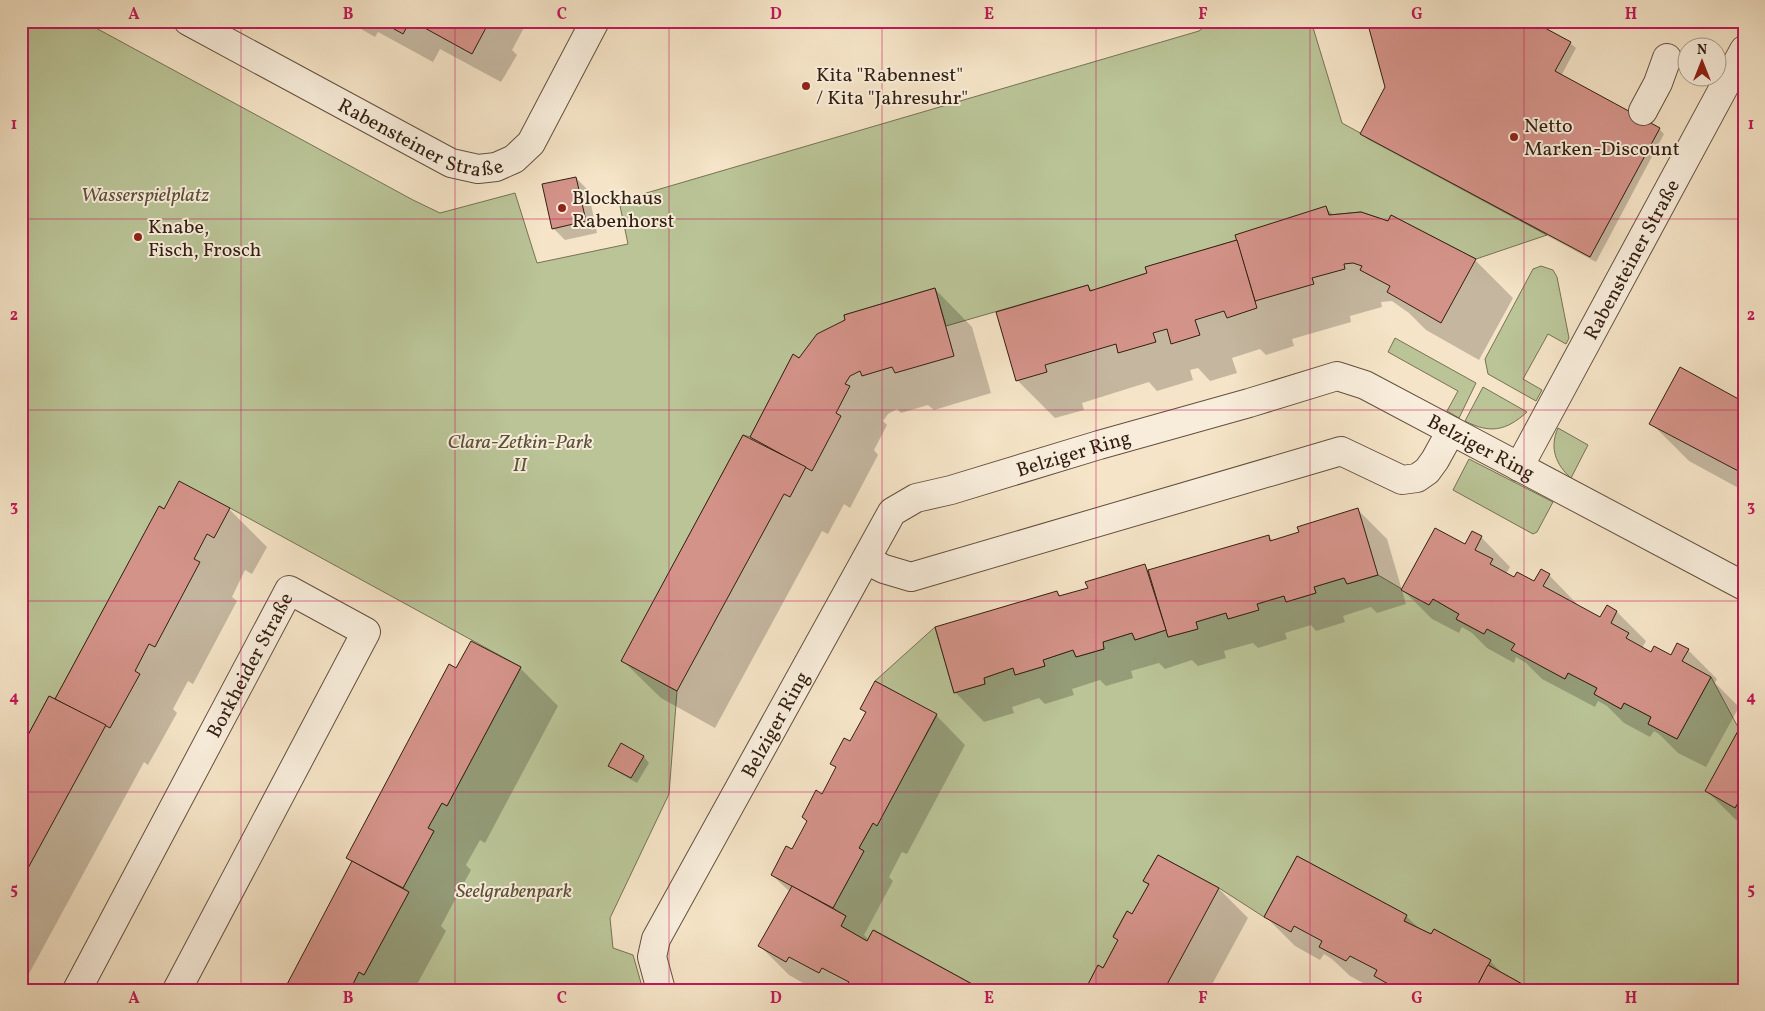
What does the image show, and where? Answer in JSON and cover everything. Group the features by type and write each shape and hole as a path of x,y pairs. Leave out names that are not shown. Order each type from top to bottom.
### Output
{"street":[{"name":"Rabensteiner Straße","path":"188,21 451,163 478,169 496,167 514,159 531,143 595,21"},
{"name":"Rabensteiner Straße","path":"1519,467 1744,50"},
{"path":"1643,111 1658,83 1667,58"},
{"name":"Belziger Ring","path":"661,990 652,957 656,939 892,512 916,498 951,490 1337,376 1365,385 1744,586"},
{"path":"866,560 884,569 911,577 1340,451 1402,480 1417,478 1435,460 1451,431"},
{"name":"Borkheider Straße","path":"77,990 289,590 366,632 177,990"}],"green space":[{"name":"Clara-Zetkin-Park II","path":"26,21 83,21 440,213 515,193 537,263 628,244 619,201 1199,31 1211,21 1311,21 1342,123 1547,235 1476,259 1391,215 1388,221 1361,212 1329,215 1326,207 1236,235 1237,240 1146,267 1147,273 1090,291 1088,285 946,326 935,288 844,315 845,320 799,358 793,355 750,437 743,435 622,661 677,691 669,794 610,918 613,948 633,955 643,990 350,990 359,972 364,975 409,892 403,888 434,831 428,828 442,803 447,806 521,667 230,508 164,509 160,506 55,699 49,696 21,748 21,30"},
{"path":"1541,266 1553,270 1557,277 1569,338 1566,344 1548,334 1523,379 1542,390 1536,401 1488,374 1485,359 1533,269"},
{"path":"1395,338 1476,383 1459,418 1447,411 1458,391 1388,352"},
{"path":"1483,387 1527,412 1505,427 1482,428 1465,421"},
{"path":"1558,428 1588,445 1571,478 1561,468 1555,456 1554,442"},
{"path":"1469,459 1553,502 1537,532 1533,534 1453,490"},
{"path":"1378,575 1429,605 1433,599 1459,614 1457,620 1484,634 1487,629 1515,644 1512,650 1565,679 1568,673 1597,688 1594,694 1621,709 1624,703 1651,717 1648,724 1677,739 1711,677 1739,729 1735,808 1739,801 1744,804 1744,990 1533,990 1488,965 1491,960 1434,929 1431,934 1404,921 1407,915 1297,856 1264,917 1219,888 1158,855 1143,881 1149,884 1132,914 1127,911 1113,936 1118,940 1103,968 1098,965 1085,990 983,990 874,930 867,941 841,926 846,916 833,908 864,851 859,848 873,823 877,825 937,715 875,681 935,627 954,693 985,684 984,678 1013,668 1015,675 1045,666 1043,660 1073,650 1076,657 1104,649 1103,642 1132,633 1135,640 1166,630 1168,637 1197,629 1196,622 1226,613 1228,619 1258,610 1257,604 1284,596 1286,602 1316,593 1314,587 1344,578 1347,584"}],"building":[{"path":"380,21 410,21 403,34"},
{"path":"412,21 483,21 488,24 472,54"},
{"path":"1367,21 1532,21 1571,42 1555,71 1660,128 1590,257 1360,134 1385,87"},
{"path":"576,177 586,221 552,229 542,184"},
{"path":"1326,206 1329,215 1361,212 1388,221 1391,215 1476,259 1441,323 1387,292 1390,286 1360,270 1362,266 1353,263 1344,264 1345,269 1312,278 1314,284 1255,301 1235,235"},
{"path":"1237,240 1257,308 1227,318 1224,311 1195,320 1200,335 1171,344 1167,329 1153,333 1156,342 1118,353 1116,344 1045,365 1047,372 1016,381 996,312 1088,285 1090,291 1147,273 1145,267"},
{"path":"935,288 954,356 895,373 892,367 862,376 860,371 850,376 845,384 850,386 836,413 841,416 812,471 750,437 793,354 799,358 817,334 845,320 844,315"},
{"path":"1680,367 1744,402 1744,474 1649,424"},
{"path":"743,435 806,467 790,497 784,494 677,691 621,661"},
{"path":"179,481 230,508 214,538 207,534 194,559 200,562 155,647 149,644 135,671 140,674 110,728 55,699 159,506 164,509"},
{"path":"1358,508 1378,575 1347,584 1344,578 1314,587 1316,593 1286,602 1284,596 1257,604 1259,610 1228,619 1226,613 1196,622 1198,629 1168,637 1148,570 1269,535 1270,541 1299,532 1297,527"},
{"path":"1435,528 1465,544 1472,531 1482,536 1475,550 1493,559 1490,564 1514,577 1517,572 1534,581 1541,569 1550,574 1543,586 1600,617 1607,605 1617,611 1611,623 1629,633 1626,638 1651,652 1654,646 1671,655 1677,643 1689,649 1682,661 1711,677 1677,739 1648,724 1651,717 1624,703 1621,709 1594,694 1597,688 1568,673 1565,679 1511,650 1515,644 1487,629 1484,634 1456,619 1459,614 1433,599 1429,605 1401,590"},
{"path":"1145,564 1166,630 1135,640 1132,633 1103,642 1104,649 1076,657 1073,650 1043,660 1045,666 1015,675 1013,668 984,678 985,684 954,693 935,627 1057,591 1059,596 1088,588 1085,582"},
{"path":"471,641 521,667 447,806 442,803 428,828 434,831 403,888 346,858 449,664 456,668"},
{"path":"875,681 937,714 877,826 873,823 859,848 864,851 833,908 771,875 786,846 792,849 807,821 802,817 816,790 822,794 836,767 830,764 844,738 850,741 866,712 860,709"},
{"path":"49,696 106,725 21,881 21,748"},
{"path":"1739,729 1744,732 1744,804 1739,801 1735,808 1705,791"},
{"path":"621,743 644,756 631,778 608,766"},
{"path":"1158,855 1219,888 1164,990 1085,990 1098,965 1103,968 1118,940 1113,937 1127,911 1132,914 1149,884 1143,881"},
{"path":"1297,856 1407,915 1404,921 1431,934 1434,929 1491,960 1475,990 1413,990 1403,984 1399,990 1374,976 1377,970 1350,956 1346,961 1319,947 1322,941 1294,926 1291,932 1264,917"},
{"path":"352,861 409,892 364,975 359,972 350,990 284,990"},
{"path":"792,886 846,916 841,926 867,941 873,930 983,990 844,990 849,982 822,968 819,973 789,957 786,962 758,946"},
{"path":"1488,965 1533,990 1475,990"}],"place":[{"name":"Kita \"Rabennest\" / Kita \"Jahresuhr\"","path":"806,86"},
{"name":"Netto Marken-Discount","path":"1514,137"},
{"name":"Blockhaus Rabenhorst","path":"562,208"},
{"name":"Knabe, Fisch, Frosch","path":"138,237"}],"park label":[{"name":"Wasserspielplatz","path":"145,194"},
{"name":"Seelgrabenpark","path":"514,890"}]}
